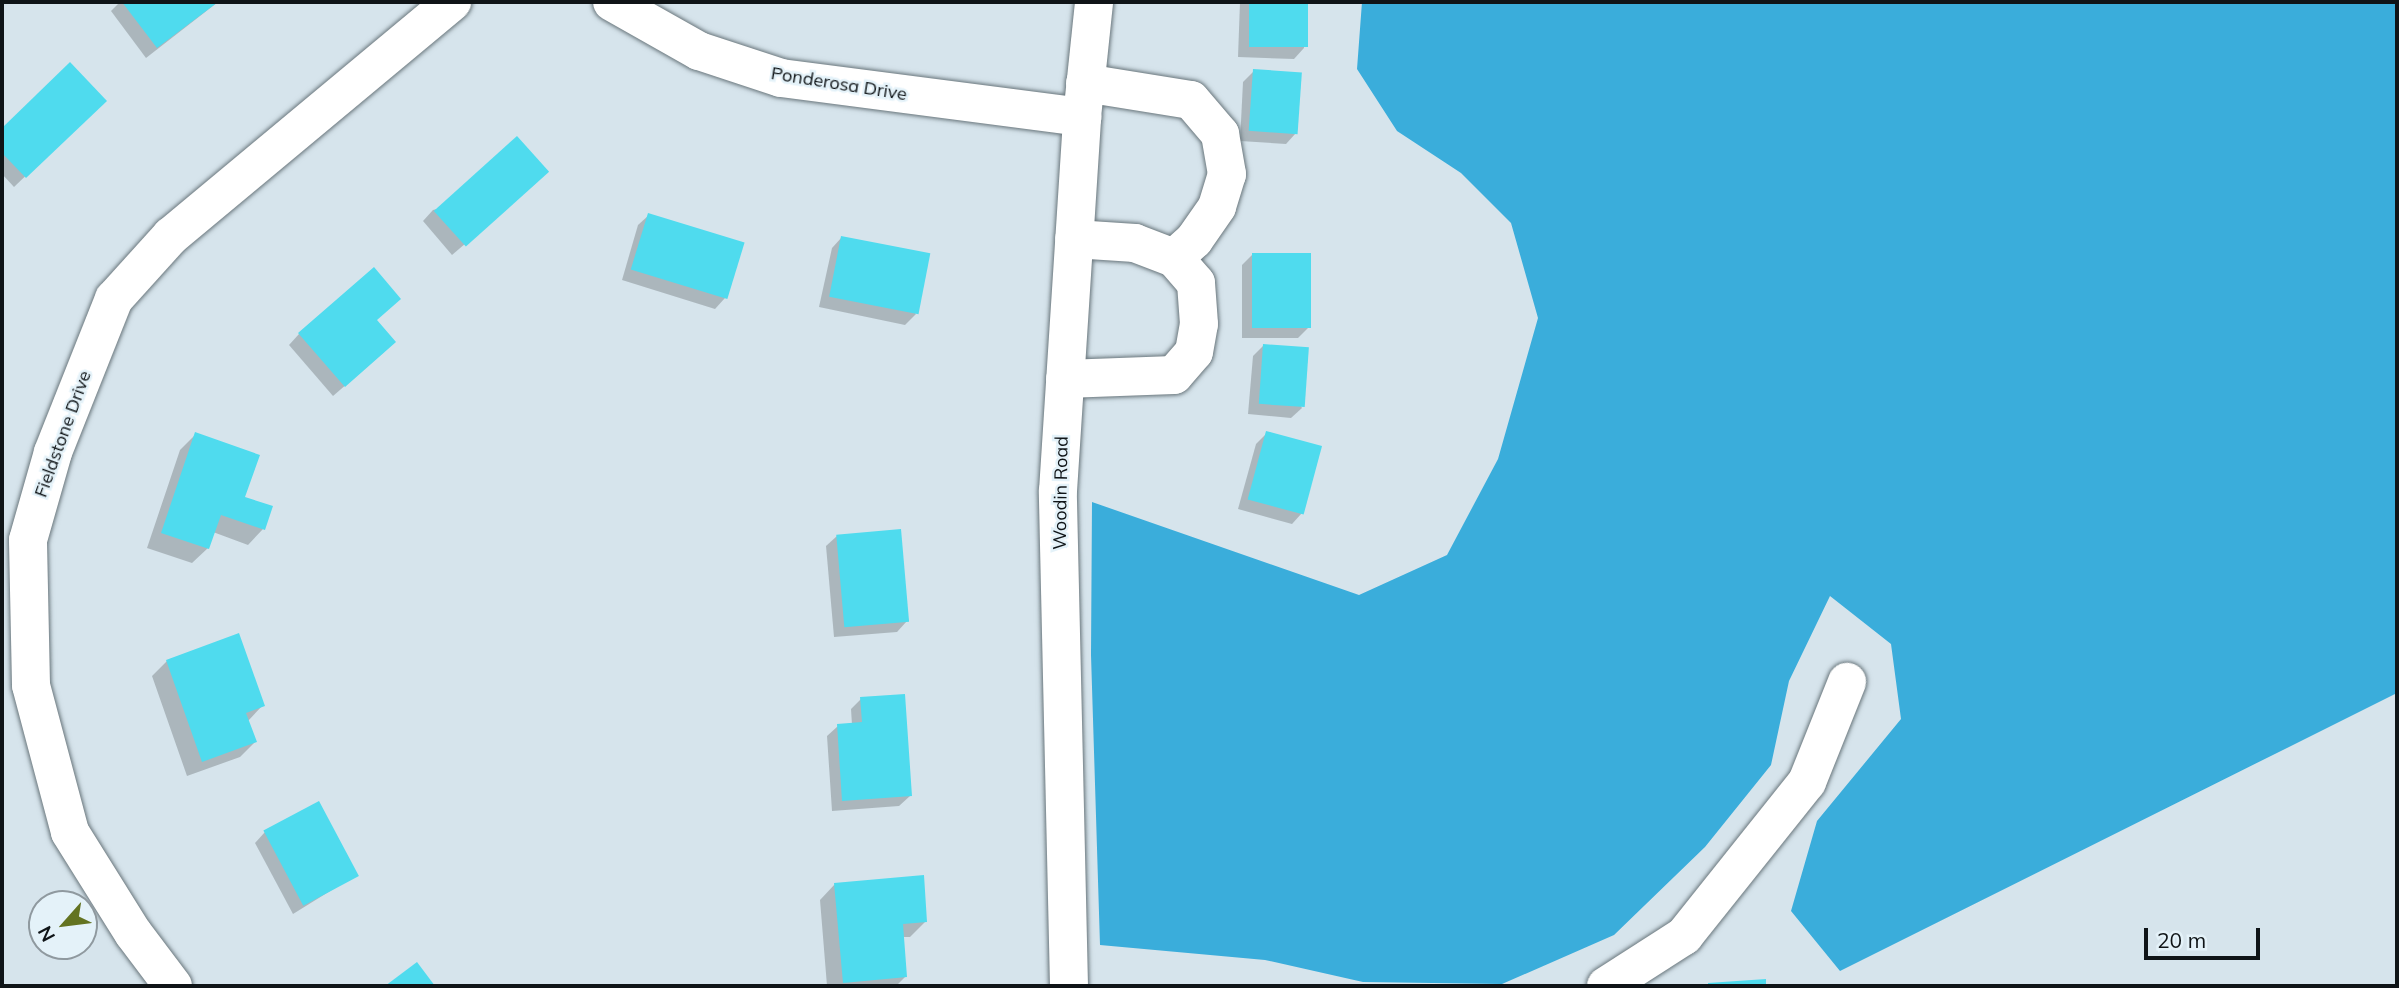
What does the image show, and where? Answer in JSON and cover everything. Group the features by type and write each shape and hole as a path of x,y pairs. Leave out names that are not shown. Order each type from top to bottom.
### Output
{"street":[{"name":"Fieldstone Drive","path":"173,986 133,933 70,832 31,685 28,540 53,452 114,299 172,236 452,2"},
{"name":"Ponderosa Drive","path":"612,2 699,51 781,78 1083,100 1191,100 1220,134 1227,174 1217,206 1195,240 1174,258"},
{"name":"Woodin Road","path":"1079,986 1059,519 1083,100 1094,2"},
{"path":"1065,379 1174,375 1195,352 1199,324 1196,283 1174,258 1135,243 1074,239"},
{"path":"1606,986 1684,936 1807,782 1847,682"}],"shaded area":[{"path":"1362,2 2397,2 2397,693 1840,971 1791,911 1817,821 1901,719 1891,644 1830,596 1789,681 1771,765 1705,847 1614,935 1502,984 1363,982 1265,960 1100,945 1091,655 1092,502 1359,595 1447,555 1498,459 1538,318 1511,223 1461,173 1397,131 1357,69"}],"building":[{"path":"122,2 218,2 157,48"},
{"path":"1249,2 1308,2 1308,47 1249,47"},
{"path":"70,62 107,101 26,178 2,153 2,128"},
{"path":"1253,69 1302,72 1298,134 1249,131"},
{"path":"517,136 549,172 466,247 434,211"},
{"path":"648,213 745,243 727,299 631,269"},
{"path":"841,236 930,253 918,314 829,297"},
{"path":"1252,253 1311,253 1311,328 1252,328"},
{"path":"374,267 401,299 377,320 396,342 345,387 298,333"},
{"path":"1263,344 1309,347 1305,407 1259,404"},
{"path":"1266,431 1322,446 1304,515 1248,500"},
{"path":"195,432 260,455 245,497 273,506 265,530 221,515 209,549 161,533"},
{"path":"901,529 909,622 844,627 836,535"},
{"path":"239,633 265,706 246,713 257,742 202,762 166,660"},
{"path":"905,694 912,796 842,801 837,724 862,722 860,697"},
{"path":"319,801 359,876 303,906 263,831"},
{"path":"924,875 927,922 903,924 907,977 843,983 834,883"},
{"path":"417,962 435,986 385,986"},
{"path":"1766,979 1766,986 1708,986 1708,983"}]}
